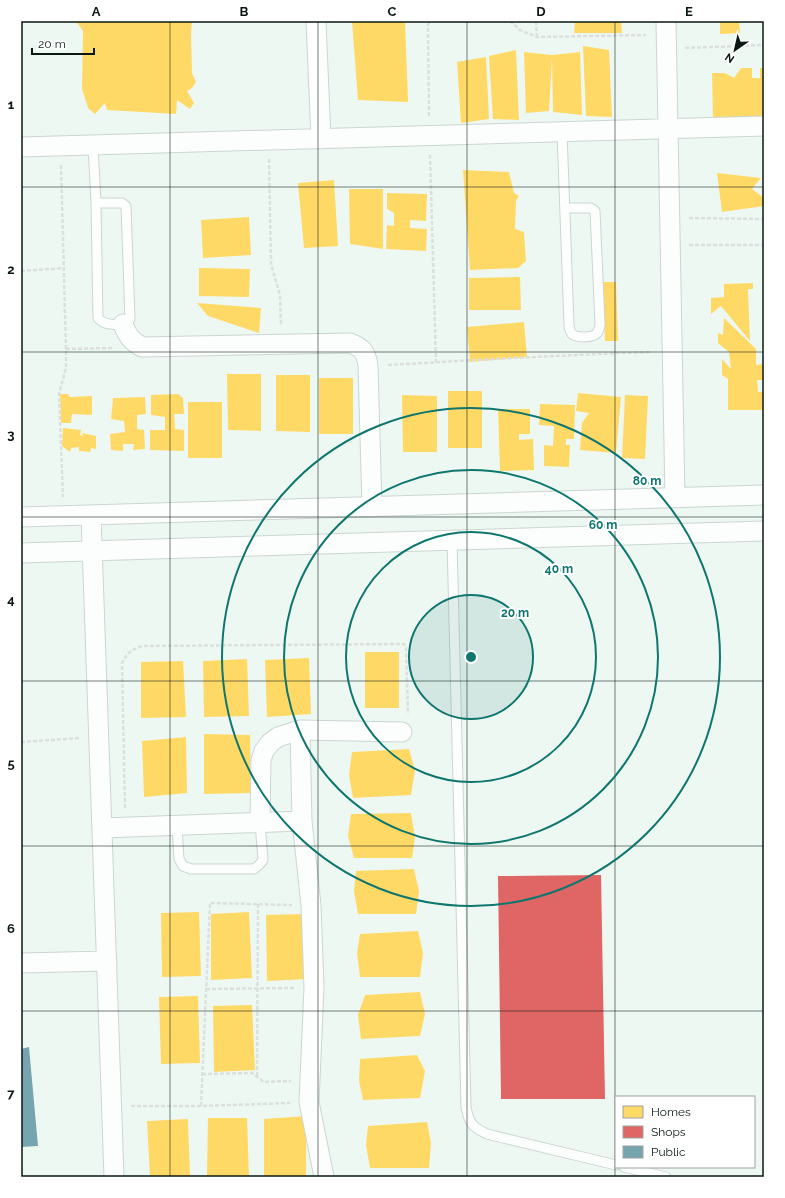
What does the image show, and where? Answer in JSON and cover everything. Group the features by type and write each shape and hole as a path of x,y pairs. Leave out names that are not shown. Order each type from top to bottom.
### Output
{"street":[{"path":"316,21 321,138"},
{"path":"666,35 676,498"},
{"path":"21,148 764,126"},
{"path":"123,324 127,334 133,342 142,347 350,343 360,347 366,355 368,366 372,506"},
{"path":"21,517 764,495"},
{"path":"90,515 114,1177"},
{"path":"21,553 764,531"},
{"path":"300,730 302,821 311,905 314,988 309,1102 324,1177"},
{"path":"260,823 261,760 264,751 270,742 278,737 300,730 402,732"},
{"path":"102,828 302,821"},
{"path":"21,963 106,961"}],"lane":[{"path":"562,132 569,330 572,334 577,336 594,336 600,328 595,211 591,208 565,208"},
{"path":"93,145 96,203 98,318 101,322 105,323 123,324 127,323 130,319 126,206 122,203 96,203"},
{"path":"452,540 466,1107 468,1119 476,1129 487,1134 615,1165"},
{"path":"177,826 179,859 183,866 190,869 254,869 263,860 260,823"},
{"path":"628,1168 666,1177"}],"path":[{"path":"430,21 428,25 429,136 436,362"},
{"path":"510,21 520,30 537,38 666,35 764,45"},
{"path":"536,21 537,38"},
{"path":"268,140 271,264 280,295 281,344"},
{"path":"61,146 66,350 66,368 59,394 63,515"},
{"path":"670,218 764,219"},
{"path":"671,245 764,245"},
{"path":"21,271 64,268"},
{"path":"66,350 142,347"},
{"path":"368,366 673,351"},
{"path":"125,827 122,663 126,654 134,648 143,646 404,644 406,648 408,724 406,730 402,732"},
{"path":"21,742 98,736"},
{"path":"201,1106 210,903 311,905"},
{"path":"257,1076 258,904"},
{"path":"206,989 314,988"},
{"path":"202,1074 252,1073 264,1082 310,1079"},
{"path":"112,1106 201,1106 309,1102"}],"building: Homes":[{"path":"76,21 192,21 192,73 196,82 192,88 187,91 194,103 190,109 177,100 176,114 107,110 105,103 95,114 88,108 82,89 83,31"},
{"path":"352,21 405,21 408,102 358,100"},
{"path":"575,21 621,21 622,33 574,33"},
{"path":"720,21 739,21 740,33 720,34"},
{"path":"583,46 609,50 612,117 586,116"},
{"path":"516,50 519,120 493,119 489,56"},
{"path":"524,52 552,55 580,52 582,115 553,112 552,58 549,111 526,113"},
{"path":"486,57 489,119 461,123 457,62"},
{"path":"741,68 752,68 752,78 760,78 760,68 764,68 764,117 713,118 712,73 725,73 734,78"},
{"path":"463,170 509,172 514,193 519,196 516,201 515,229 524,232 526,261 518,268 470,270"},
{"path":"717,173 761,178 752,189 764,198 764,206 722,212"},
{"path":"334,180 338,246 304,248 298,183"},
{"path":"349,189 383,189 383,249 350,244"},
{"path":"387,193 427,194 426,221 410,220 410,228 427,229 426,251 386,249 387,225 394,226 394,213 387,209"},
{"path":"249,217 251,255 203,258 201,220"},
{"path":"199,268 250,269 249,297 199,296"},
{"path":"520,277 521,310 469,310 469,278"},
{"path":"603,282 616,282 618,341 605,341"},
{"path":"753,283 753,289 748,289 750,341 721,306 711,314 711,298 724,297 724,284"},
{"path":"197,303 261,308 259,333 208,316"},
{"path":"724,318 756,349 756,365 763,364 763,380 757,380 758,392 763,392 763,410 728,410 728,379 722,375 722,359 731,369 729,352 718,343 718,333 723,335"},
{"path":"524,322 527,357 470,362 467,327"},
{"path":"227,374 261,374 261,431 228,430"},
{"path":"276,375 310,375 310,432 276,431"},
{"path":"319,378 353,378 353,434 319,434"},
{"path":"448,391 482,391 482,448 448,448"},
{"path":"578,393 621,397 616,453 580,450 582,423 589,413 576,411"},
{"path":"60,394 68,394 70,397 92,396 92,415 72,414 71,423 61,423"},
{"path":"178,394 183,398 184,414 174,414 175,429 184,430 184,451 150,450 150,430 165,430 165,417 151,415 151,395"},
{"path":"402,395 437,396 437,452 403,452"},
{"path":"625,395 648,396 645,459 622,458"},
{"path":"145,397 146,414 137,415 137,429 144,430 145,449 133,450 134,444 123,444 123,451 111,450 110,434 125,432 124,421 111,419 113,398"},
{"path":"188,402 222,402 222,458 188,458"},
{"path":"540,404 575,405 574,439 566,439 566,445 570,445 569,467 544,466 544,445 553,446 554,426 539,425"},
{"path":"498,409 530,409 530,434 519,434 519,440 533,439 534,470 500,471"},
{"path":"63,428 81,430 80,435 83,436 82,433 96,436 96,449 91,448 90,452 79,451 79,447 71,448 70,452 62,446"},
{"path":"365,652 399,652 399,708 365,708"},
{"path":"309,658 311,714 267,717 265,660"},
{"path":"247,659 249,716 204,717 203,661"},
{"path":"183,661 186,717 141,718 141,662"},
{"path":"204,734 250,735 251,793 204,794"},
{"path":"186,737 187,793 144,797 142,741"},
{"path":"409,749 415,770 411,795 353,798 349,775 352,752"},
{"path":"411,813 415,837 412,858 354,858 348,836 351,814"},
{"path":"414,869 419,891 416,914 358,914 354,891 356,871"},
{"path":"199,912 201,976 162,977 161,913"},
{"path":"249,912 252,978 211,980 211,914"},
{"path":"305,914 308,979 267,981 266,915"},
{"path":"418,931 423,953 420,977 360,977 357,953 360,934"},
{"path":"420,992 425,1014 420,1036 361,1039 358,1015 365,995"},
{"path":"198,996 200,1063 161,1064 159,997"},
{"path":"252,1005 255,1070 214,1072 213,1006"},
{"path":"417,1055 425,1071 420,1098 363,1100 359,1081 360,1059"},
{"path":"306,1116 306,1177 264,1177 264,1119"},
{"path":"208,1118 247,1118 249,1177 207,1177"},
{"path":"188,1119 190,1177 150,1177 147,1121"},
{"path":"427,1122 431,1143 429,1168 370,1168 366,1145 368,1126"}],"building: Shops":[{"path":"601,875 605,1099 501,1099 498,876"}],"building: Public":[{"path":"29,1047 38,1146 21,1147 21,1049"}]}
